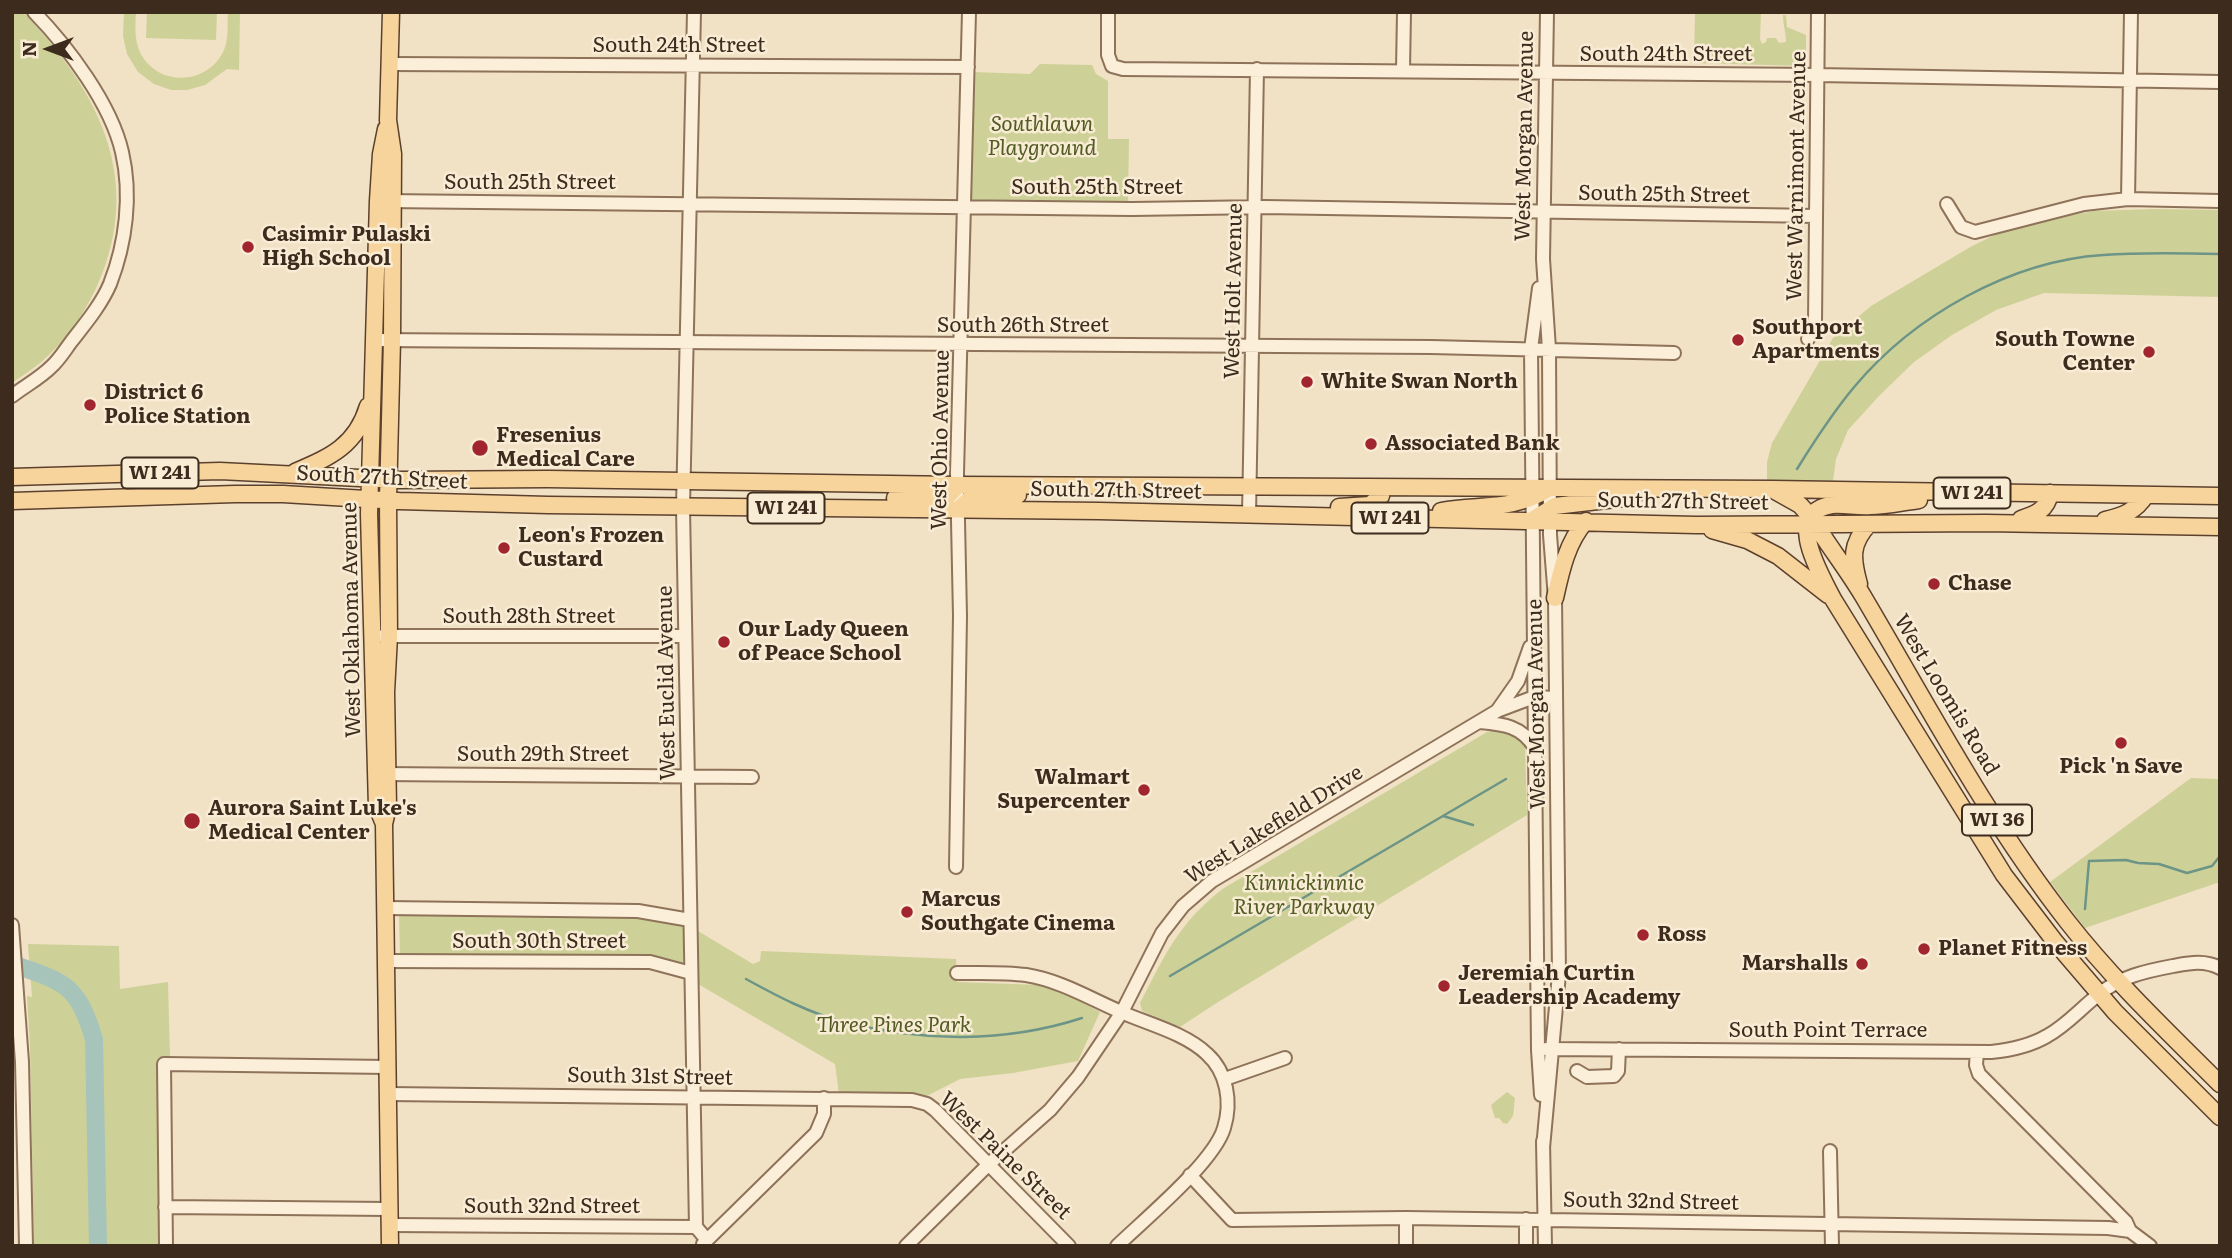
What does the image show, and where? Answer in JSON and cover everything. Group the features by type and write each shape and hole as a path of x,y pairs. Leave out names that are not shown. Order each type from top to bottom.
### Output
{"main road":[{"name":"West Oklahoma Avenue","path":"382,774 389,636 388,480 392,340 380,153 388,120 391,12"},
{"name":"West Oklahoma Avenue","path":"385,201 373,340 370,499 372,636 382,774 388,807 384,824 390,1246"},
{"path":"291,473 329,458 347,444 365,415 372,394"},
{"name":"South 27th Street","path":"12,477 220,471 388,480 548,479 1159,486 1532,494"},
{"path":"106,498 129,474"},
{"path":"12,488 65,476"},
{"path":"548,479 548,505"},
{"path":"867,508 889,498 945,496 958,485"},
{"path":"959,509 971,498 1017,495 1031,485"},
{"path":"1143,512 1155,497 1159,486"},
{"path":"1401,518 1453,509 1519,503 1532,494 1549,488"},
{"name":"South 27th Street","path":"1549,488 2220,496"},
{"path":"1296,515 1335,506 1370,505 1381,496 1382,489"},
{"path":"1532,520 1549,515 1565,505 1624,498 1651,489"},
{"name":"West Loomis Road","path":"1773,489 1800,505 1861,593 1962,764 2024,862 2067,920 2117,982 2220,1084"},
{"path":"1811,522 1832,505 1872,506 1973,493"},
{"path":"2008,524 2041,512 2050,493"},
{"name":"South 27th Street","path":"12,501 247,494 548,505 959,509 1532,520"},
{"path":"2082,524 2128,513 2137,507 2146,495"},
{"path":"2139,525 2141,516 2148,509 2172,495"},
{"name":"South 27th Street","path":"1549,515 1586,521 1696,525 1811,522 2220,527"},
{"path":"1556,598 1559,579 1573,540 1586,521"},
{"name":"WI 36","path":"1811,522 1808,542 1814,562 1833,599 2004,875 2056,943 2099,993 2220,1117"},
{"path":"1861,593 1855,570 1854,551 1856,538 1868,524"},
{"path":"1696,525 1746,540 1778,556 1833,599"},
{"path":"371,585 388,584"},
{"path":"1870,656 1894,680 1905,685 1914,684"},
{"path":"1952,793 1962,764"},
{"path":"2141,1037 2157,1021"}],"street":[{"path":"12,396 51,367 95,308 109,284 124,235 127,202 127,179 122,150 107,109 65,46 34,12"},
{"name":"West Euclid Avenue","path":"694,12 682,507 696,1227"},
{"name":"West Ohio Avenue","path":"956,867 958,485 969,12"},
{"name":"South 24th Street","path":"1108,12 1108,45 1112,66 1123,69 1817,75 2220,82"},
{"path":"1403,71 1404,12"},
{"name":"West Morgan Avenue","path":"1545,1049 1559,974 1556,598 1549,515 1549,349 1543,259 1547,12"},
{"name":"West Warnimont Avenue","path":"1808,339 1815,322 1818,12"},
{"path":"2128,199 2131,12"},
{"name":"South 24th Street","path":"390,64 968,67"},
{"name":"West Holt Avenue","path":"1249,514 1257,69"},
{"path":"1947,204 1961,227 1975,232 2084,204 2128,199 2220,201"},
{"name":"South 25th Street","path":"385,201 1132,209 1471,209 1816,216"},
{"name":"West Morgan Avenue","path":"1543,259 1531,349 1535,748 1545,1049 1545,1246"},
{"name":"South 26th Street","path":"373,340 1549,349 1674,353"},
{"name":"South 28th Street","path":"372,636 685,636"},
{"path":"1497,711 1518,681 1534,636"},
{"name":"West Lakefield Drive","path":"906,1246 1057,1102 1097,1052 1122,1012 1162,933 1183,906 1212,881 1497,711 1534,697 1556,698"},
{"path":"1479,722 1514,728 1528,738 1535,748"},
{"name":"South 29th Street","path":"382,774 752,777"},
{"name":"South 30th Street","path":"385,908 638,911 690,920"},
{"path":"12,925 18,994 19,1206 26,1246"},
{"name":"South 30th Street","path":"386,961 650,962 691,973"},
{"name":"South Point Terrace","path":"1545,1049 2009,1050 2036,1041 2069,1021 2099,993 2117,982 2148,971 2198,962 2210,963 2220,968"},
{"path":"957,974 1027,975 1052,982 1180,1037 1207,1053 1224,1079 1228,1105 1224,1128 1207,1157 1117,1246"},
{"path":"1577,1071 1587,1077 1614,1076 1618,1071 1619,1049"},
{"path":"1977,1052 1976,1065 1979,1074 2126,1222 2130,1231 2150,1246"},
{"path":"1224,1079 1285,1058"},
{"path":"166,1246 164,1064 388,1067"},
{"name":"South 31st Street","path":"388,1094 912,1100"},
{"path":"696,1227 704,1243 817,1133 824,1114 824,1098"},
{"name":"West Paine Street","path":"912,1100 927,1104 935,1110 1069,1246"},
{"path":"1830,1151 1832,1246"},
{"name":"South 32nd Street","path":"1190,1175 1232,1220 1525,1219 2091,1227 2130,1231"},
{"name":"South 32nd Street","path":"165,1207 696,1227"},
{"path":"1406,1218 1406,1246"},
{"path":"1525,1219 1526,1246"}],"green space":[{"path":"12,12 23,12 69,67 87,96 102,127 112,159 116,192 115,227 106,263 90,300 59,344 41,362 12,383"},
{"path":"124,12 136,12 135,31 144,59 163,74 187,77 198,75 217,61 227,41 228,12 240,12 239,70 227,69 205,85 187,90 171,90 154,84 138,72 127,54 123,36"},
{"path":"147,12 217,12 216,40 146,38"},
{"path":"1695,12 1761,12 1762,44 1767,38 1776,38 1779,43 1786,42 1783,15 1786,15 1787,27 1806,35 1806,66 1694,63"},
{"name":"Southlawn Playground","path":"1040,64 1092,65 1096,74 1108,81 1108,139 1129,139 1128,202 971,200 973,72 1030,74"},
{"path":"2220,210 2220,297 2044,293 1996,310 1952,335 1914,362 1879,396 1848,430 1836,459 1833,481 1767,481 1767,462 1772,443 1833,338 1871,306 1972,246 2003,231 2094,211"},
{"name":"Kinnickinnic River Parkway","path":"1511,731 1525,745 1527,815 1180,1027 1142,1011 1140,1003 1174,940 1195,914 1224,888 1487,732"},
{"path":"2191,778 2220,781 2220,882 2085,928 2050,882"},
{"path":"399,915 640,917 683,926 683,963 652,956 400,955"},
{"name":"Three Pines Park","path":"698,931 753,964 760,961 761,951 956,959 957,982 1040,985 1100,1012 1078,1061 960,1079 925,1097 839,1094 835,1064 698,984"},
{"path":"28,944 119,946 120,989 168,982 170,1057 159,1062 157,1068 159,1246 34,1246 27,996 32,997"},
{"path":"1507,1092 1515,1098 1513,1116 1507,1124 1495,1118 1491,1105"}],"waterway":[{"path":"1797,469 1839,406 1879,361 1935,315 1966,296 2033,268 2068,259 2132,253 2220,254"},
{"path":"1170,976 1506,779"},
{"path":"1443,816 1473,825"},
{"path":"2085,909 2089,861 2126,860 2159,864 2187,873 2212,866 2220,856"},
{"path":"12,964 44,975 66,987 81,1006 94,1039 98,1246"},
{"path":"746,979 818,1014 873,1029 903,1033 993,1036 1082,1018"}],"place":[{"name":"Casimir Pulaski High School","path":"248,247"},
{"name":"Southport Apartments","path":"1738,340"},
{"name":"South Towne Center","path":"2149,352"},
{"name":"White Swan North","path":"1307,382"},
{"name":"District 6 Police Station","path":"90,405"},
{"name":"Associated Bank","path":"1371,444"},
{"name":"Fresenius Medical Care","path":"480,448"},
{"name":"Leon's Frozen Custard","path":"504,548"},
{"name":"Chase","path":"1934,584"},
{"name":"Our Lady Queen of Peace School","path":"724,642"},
{"name":"Pick 'n Save","path":"2121,743"},
{"name":"Walmart Supercenter","path":"1144,790"},
{"name":"Aurora Saint Luke's Medical Center","path":"192,821"},
{"name":"Marcus Southgate Cinema","path":"907,912"},
{"name":"Ross","path":"1643,935"},
{"name":"Planet Fitness","path":"1924,949"},
{"name":"Marshalls","path":"1862,964"},
{"name":"Jeremiah Curtin Leadership Academy","path":"1444,986"}]}
